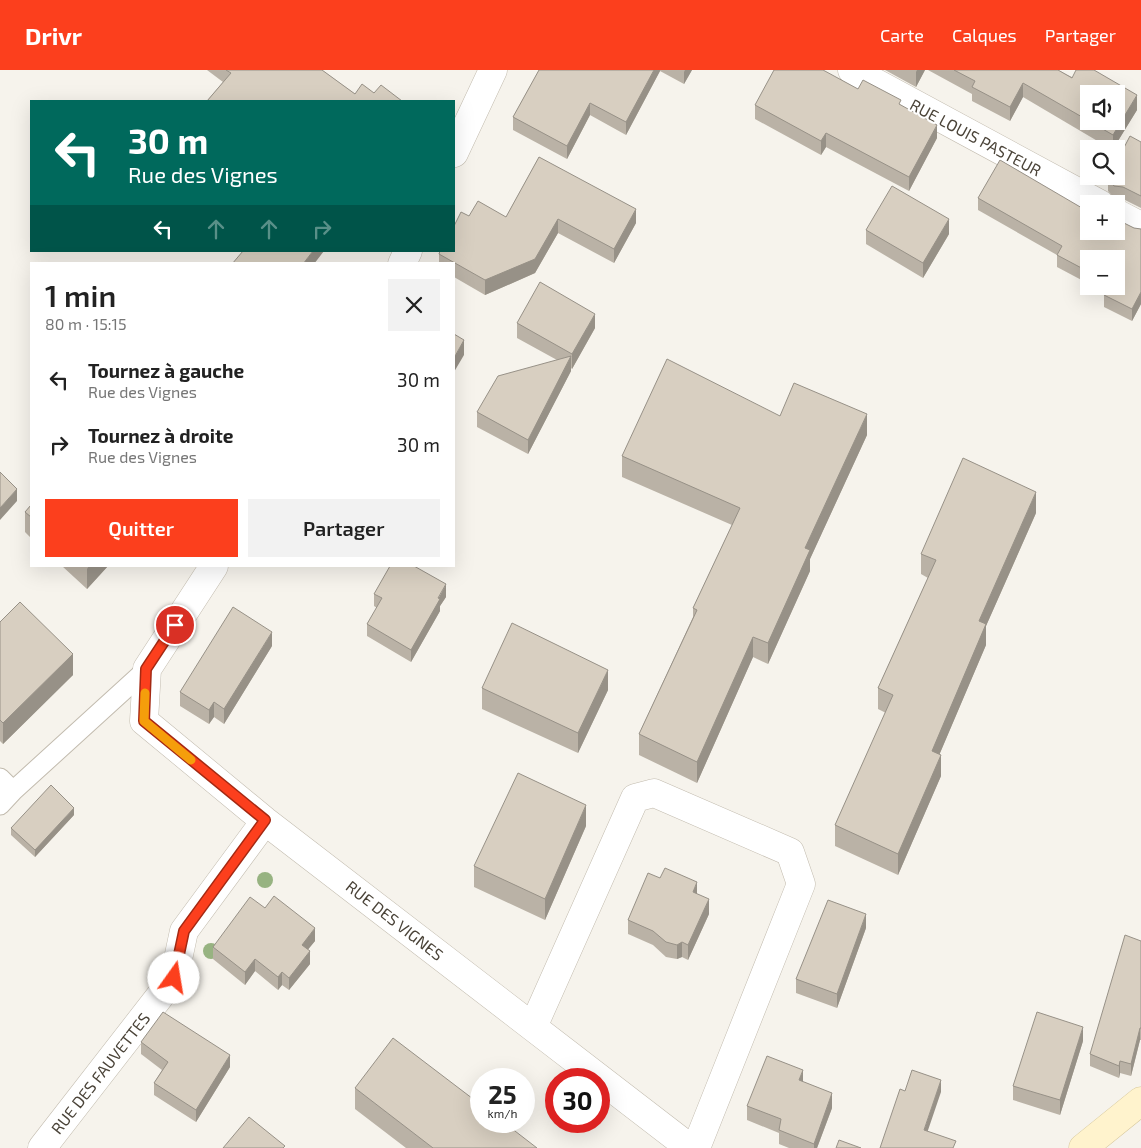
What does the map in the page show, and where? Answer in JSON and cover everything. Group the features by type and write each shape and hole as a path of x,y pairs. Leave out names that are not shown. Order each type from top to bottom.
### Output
{"main road":[{"path":"1083,1148 1141,1101"}],"street":[{"path":"455,152 493,70"},
{"name":"RUE LOUIS PASTEUR","path":"852,70 1083,195"},
{"path":"1125,218 1141,226"},
{"path":"146,669 213,567"},
{"name":"RUE DES VIGNES","path":"146,669 144,721 265,820 690,1148"},
{"path":"533,1027 635,798 654,793 790,852 801,884 696,1148"},
{"name":"RUE DES FAUVETTES","path":"42,1148 174,978 184,931 265,820"}],"lane":[{"path":"0,805 7,784 146,669"}],"building":[{"path":"226,70 322,70 355,94 362,84 374,93 381,85 401,100 208,100 231,73"},
{"path":"539,70 654,70 626,122 590,103 567,146 513,117"},
{"path":"774,70 823,70 858,89 863,80 901,100 899,104 937,125 909,177 826,133 821,141 755,105"},
{"path":"954,70 1058,70 1072,78 1076,70 1094,70 1120,85 1080,85 1080,116 1023,83 1010,107 972,87 975,81"},
{"path":"1125,88 1137,95 1125,115"},
{"path":"1104,130 1116,130 1113,135"},
{"path":"1130,136 1141,142 1141,196 1123,187 1113,185 1125,185 1125,146"},
{"path":"539,157 636,209 614,249 558,219 535,259 485,280 439,254 440,252 455,252 455,224 461,212 469,216 478,201 506,217"},
{"path":"1000,160 1080,207 1080,240 1125,240 1125,224 1141,229 1141,292 1132,309 1104,295 1125,295 1125,250 1080,250 1080,267 1057,255 1062,246 978,198"},
{"path":"892,186 949,219 923,263 866,230"},
{"path":"242,252 312,252 305,262 234,262"},
{"path":"540,282 595,314 572,354 517,323"},
{"path":"455,335 464,340 455,356"},
{"path":"571,356 528,440 477,412 498,376"},
{"path":"667,359 780,416 794,383 867,414 805,548 810,550 768,643 753,637 697,762 639,734 697,610 693,608 740,508 622,456"},
{"path":"963,458 1036,492 979,621 986,624 932,751 941,755 898,854 835,825 893,695 878,688 936,560 921,554"},
{"path":"0,472 17,489 0,508"},
{"path":"30,506 30,516 25,512"},
{"path":"389,567 416,567 446,584 438,598 440,599 411,650 367,624 382,598 374,594"},
{"path":"20,602 73,654 3,723 0,720 0,622"},
{"path":"233,607 272,632 224,709 214,702 209,710 180,692"},
{"path":"512,623 608,670 578,733 482,688"},
{"path":"518,773 586,805 545,899 474,866"},
{"path":"51,785 74,808 35,850 11,828"},
{"path":"665,868 697,882 693,892 709,899 688,945 682,942 677,945 666,942 653,931 628,920 648,873 660,878"},
{"path":"274,896 315,928 302,945 310,951 289,978 282,972 278,977 255,959 245,972 213,947 250,897 265,908"},
{"path":"828,900 866,914 837,994 796,979"},
{"path":"1125,935 1141,941 1141,1028 1131,1064 1120,1061 1119,1066 1090,1054"},
{"path":"163,1012 230,1055 196,1110 154,1083 168,1062 141,1042"},
{"path":"1037,1012 1083,1027 1060,1100 1013,1086"},
{"path":"393,1038 470,1097 470,1133 518,1133 537,1148 433,1148 355,1088"},
{"path":"767,1056 803,1070 799,1080 832,1093 814,1144 779,1130 781,1119 747,1106"},
{"path":"912,1070 941,1080 924,1130 956,1141 953,1148 880,1148 900,1089 905,1091"},
{"path":"249,1117 285,1146 283,1148 223,1148"},
{"path":"839,1140 861,1148 836,1148"}],"slow traffic":[{"path":"145,693 144,721 191,760"}],"route":[{"path":"174,978 184,931 265,820 144,721 146,669 175,625"}]}
